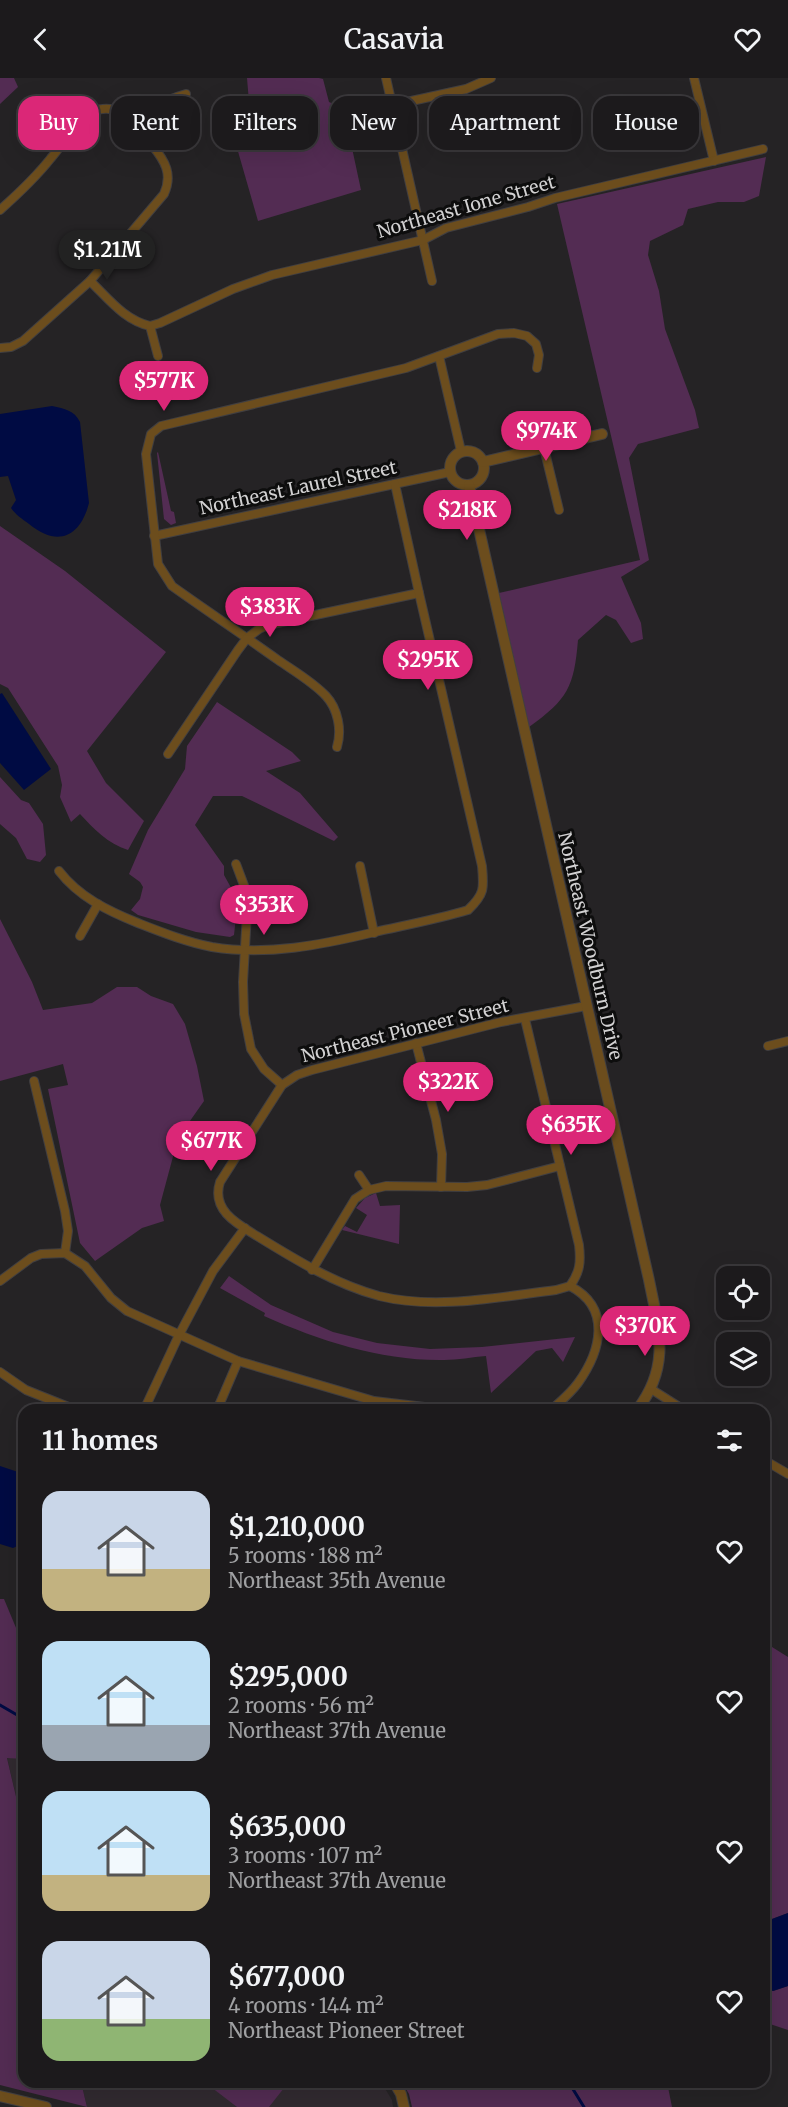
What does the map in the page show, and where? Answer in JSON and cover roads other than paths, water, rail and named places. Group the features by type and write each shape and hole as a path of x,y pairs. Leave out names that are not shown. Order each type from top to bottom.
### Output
{"street":[{"path":"386,78 391,96"},
{"path":"417,100 466,89 491,78"},
{"path":"694,78 714,160"},
{"path":"179,96 186,94"},
{"path":"0,210 43,167 81,120 93,111 111,109"},
{"name":"Northeast Ione Street","path":"150,326 233,289 272,275 423,240 446,228 555,198 763,149"},
{"path":"2,348 11,347 23,341 90,281 164,194 169,174 166,164 157,150"},
{"path":"403,150 432,281"},
{"path":"90,281 128,318 150,326 158,356"},
{"path":"337,747 340,737 339,722 326,696 172,586 158,564 146,454 151,434 161,426 406,368 498,334 514,333 527,336 537,344 539,355 537,368"},
{"path":"439,356 461,451"},
{"path":"483,462 602,434"},
{"path":"544,448 559,510"},
{"path":"461,451 475,452 483,462 482,477 469,485 455,481 450,472 450,461 461,451"},
{"name":"Northeast Laurel Street","path":"154,536 450,472"},
{"path":"59,871 71,886 98,904 165,934 212,947 302,948 468,910 480,898 483,881 482,866 395,484"},
{"name":"Northeast Woodburn Drive","path":"469,485 658,1328 660,1366 651,1389 641,1404"},
{"path":"168,754 247,638 259,629 267,625 419,593"},
{"path":"236,864 244,888 246,905 244,1014 251,1048 264,1069 282,1085"},
{"path":"360,866 374,933"},
{"path":"80,936 98,904"},
{"name":"Northeast Pioneer Street","path":"570,1286 556,1290 445,1302 380,1296 312,1270 245,1228 225,1214 217,1190 282,1085 297,1075 501,1022 586,1006"},
{"path":"525,1019 579,1245 581,1261 578,1275 570,1286 581,1292 595,1308 599,1319 595,1350 579,1382 557,1404"},
{"path":"768,1046 788,1041"},
{"path":"416,1043 436,1120 442,1154 441,1187"},
{"path":"34,1081 65,1211 68,1231 64,1254"},
{"path":"312,1270 355,1199 369,1190 386,1186 487,1185 560,1166"},
{"path":"359,1175 369,1190"},
{"path":"147,1404 179,1335 213,1271 245,1228"},
{"path":"0,1281 40,1254 64,1254 85,1266 111,1298 127,1311 179,1335 238,1361 374,1401 399,1404"},
{"path":"220,1404 238,1361"},
{"path":"0,1372 26,1390 61,1404"},
{"path":"651,1389 675,1404"},
{"path":"770,1464 788,1474"},
{"path":"398,2088 404,2107"},
{"path":"0,2096 46,2107"}],"waterway":[{"path":"0,1705 18,1716"},
{"path":"572,2088 584,2107"}]}
